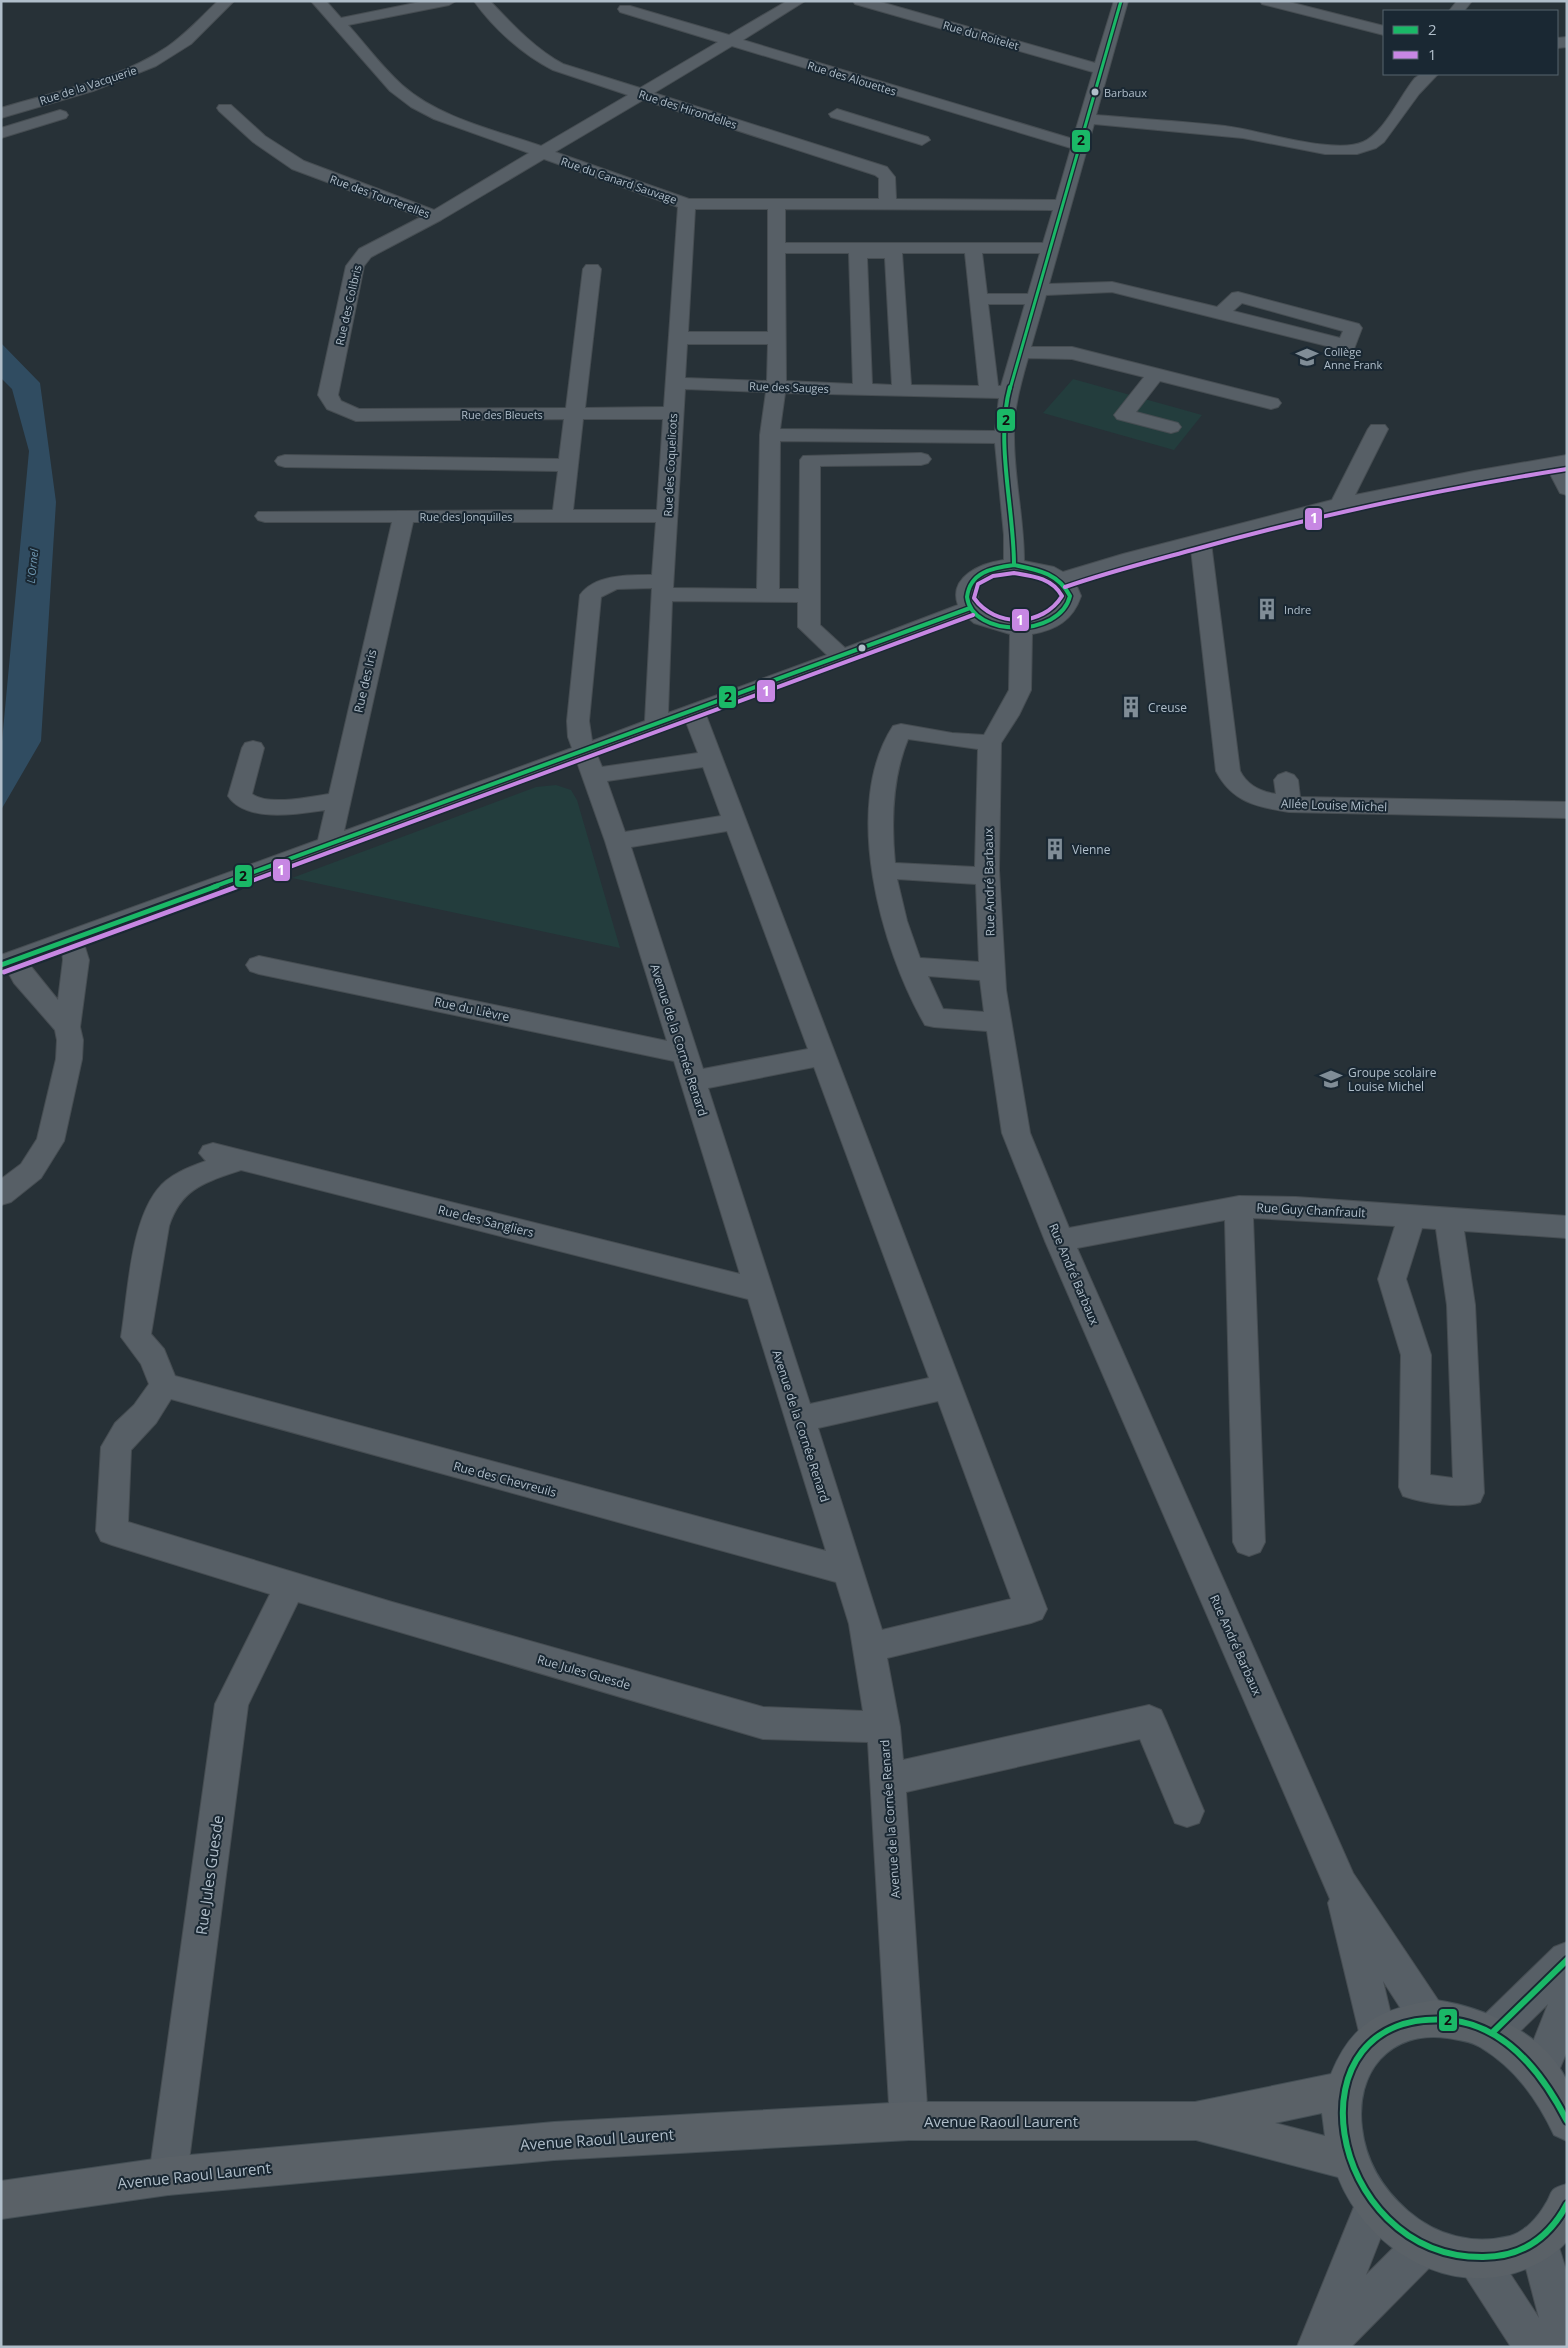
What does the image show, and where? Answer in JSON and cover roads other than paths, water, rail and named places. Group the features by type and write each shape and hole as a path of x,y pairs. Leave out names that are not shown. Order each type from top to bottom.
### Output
{"main road":[{"path":"1564,2109 1540,2072 1520,2052 1492,2033 1464,2022 1430,2018 1402,2024 1378,2036 1363,2051 1355,2063 1343,2090 1341,2113 1342,2137 1349,2161 1360,2184 1374,2206 1394,2226 1423,2246 1450,2256 1478,2260 1500,2258 1521,2252 1539,2242 1553,2227 1567,2203"},
{"name":"Avenue Raoul Laurent","path":"1,2200 168,2176 554,2141 909,2121 1195,2121 1343,2090"},
{"name":"Avenue Raoul Laurent","path":"1195,2121 1349,2161"}],"street":[{"name":"Rue du Canard Sauvage","path":"318,1 396,88 417,104 468,128 687,204 1063,205"},
{"path":"337,23 449,1"},
{"name":"Rue des Hirondelles","path":"481,1 542,60 558,67 881,171 887,177 888,205"},
{"name":"Rue des Tourterelles","path":"225,108 258,138 298,165 435,216 798,1"},
{"name":"Rue du Roitelet","path":"860,1 1102,70"},
{"path":"1268,1 1383,31"},
{"path":"1014,565 1014,535 1004,437 1009,392 1102,70 1119,2"},
{"name":"Rue de la Vacquerie","path":"3,109 97,84 149,64 184,42 222,6"},
{"name":"Rue des Alouettes","path":"625,9 1080,146"},
{"path":"136,86 149,64"},
{"path":"1088,119 1243,133 1326,149 1347,150 1368,146 1378,140 1415,86 1429,75"},
{"path":"1,133 78,109"},
{"path":"837,114 922,140"},
{"name":"Rue des Coquelicots","path":"656,726 672,414 677,383 687,204"},
{"path":"768,595 770,435 776,386 777,338 776,204"},
{"name":"Rue des Colibris","path":"334,405 328,395 355,266 365,253 435,216"},
{"path":"776,248 1051,248"},
{"path":"973,248 988,391"},
{"path":"863,390 858,253 893,253 902,390"},
{"path":"562,516 592,269"},
{"path":"979,299 1112,287 1347,345 1353,328 1238,297 1221,313"},
{"path":"860,314 897,314"},
{"path":"680,338 777,338"},
{"path":"1020,352 1072,353 1272,403"},
{"path":"1156,374 1124,415 1172,427"},
{"name":"Rue des Sauges","path":"677,383 863,390 1009,392"},
{"name":"Rue des Bleuets","path":"334,405 356,414 672,414"},
{"path":"1340,504 1378,429"},
{"path":"770,435 1004,437"},
{"path":"842,658 809,627 810,460 921,459"},
{"path":"285,461 569,464"},
{"path":"1062,580 1102,566 1340,504 1474,476 1561,462 1567,490"},
{"name":"Rue des Jonquilles","path":"265,516 667,516"},
{"name":"Rue des Iris","path":"329,846 356,719 404,516"},
{"name":"Allée Louise Michel","path":"1200,540 1228,771 1231,780 1240,790 1271,802 1289,804 1567,810"},
{"path":"1014,565 1032,566 1062,580 1070,590 1071,601 1066,612 1055,620 1040,626 1021,628 991,622 970,608 965,600 965,591 968,583 986,570 1014,565"},
{"name":"Avenue de la Cornée Renard","path":"663,587 610,584 598,589 591,596 578,721 579,737 617,841 799,1419 866,1624 883,1727 888,1780 909,2121"},
{"path":"663,587 768,595 809,596"},
{"path":"67,1026 8,963 329,846 589,764 656,726 842,658 970,608"},
{"path":"998,1022 934,1018 910,966 889,904 880,852 882,791 894,744 901,732 952,740 990,743 1008,715 1020,690 1021,628"},
{"path":"694,712 1031,1610 869,1648"},
{"name":"Rue André Barbaux","path":"990,743 987,876 992,972 1016,1133 1059,1241 1341,1885 1378,2036"},
{"path":"254,748 240,796 252,805 295,807 339,800"},
{"path":"589,764 712,758"},
{"path":"1286,780 1289,804"},
{"path":"617,841 736,822"},
{"path":"883,870 987,876"},
{"path":"1,1194 31,1171 50,1141 69,1059 70,1040 67,1026 76,960 72,940"},
{"name":"Rue du Lièvre","path":"259,965 688,1067"},
{"path":"910,966 992,972"},
{"path":"688,1067 822,1056"},
{"name":"Rue des Sangliers","path":"213,1153 758,1290"},
{"path":"164,1385 154,1358 136,1337 154,1226 167,1198 175,1191 209,1171 241,1160"},
{"path":"1239,1207 1249,1542"},
{"name":"Rue Guy Chanfrault","path":"1059,1241 1112,1229 1239,1207 1296,1208 1567,1227"},
{"path":"1412,1216 1392,1279 1416,1355 1414,1487 1469,1493 1461,1305 1448,1218"},
{"name":"Rue Jules Guesde","path":"164,1385 145,1414 126,1432 116,1447 112,1532 763,1723 883,1727"},
{"name":"Rue des Chevreuils","path":"164,1385 848,1571"},
{"path":"799,1419 946,1387"},
{"name":"Rue Jules Guesde","path":"168,2176 232,1704 290,1585"},
{"path":"888,1780 1149,1721 1186,1811"},
{"name":"Rue André Barbaux","path":"1341,1885 1430,2018"},
{"path":"1492,2033 1567,1960"},
{"path":"1540,2072 1567,2002"},
{"path":"1317,2347 1374,2206"},
{"path":"1539,2242 1566,2347"},
{"path":"1322,2347 1423,2246"},
{"path":"1478,2260 1534,2347"}],"water":[{"name":"L'Ornel","path":"1,343 40,383 56,502 41,741 1,810 1,752 29,451 12,389 1,378"}],"place":[{"name":"Barbaux","path":"1095,92"},
{"name":"Collège Anne Frank","path":"1307,357"},
{"name":"Indre","path":"1267,609"},
{"name":"Creuse","path":"1131,707"},
{"name":"Vienne","path":"1055,849"},
{"name":"Groupe scolaire Louise Michel","path":"1331,1079"}]}
